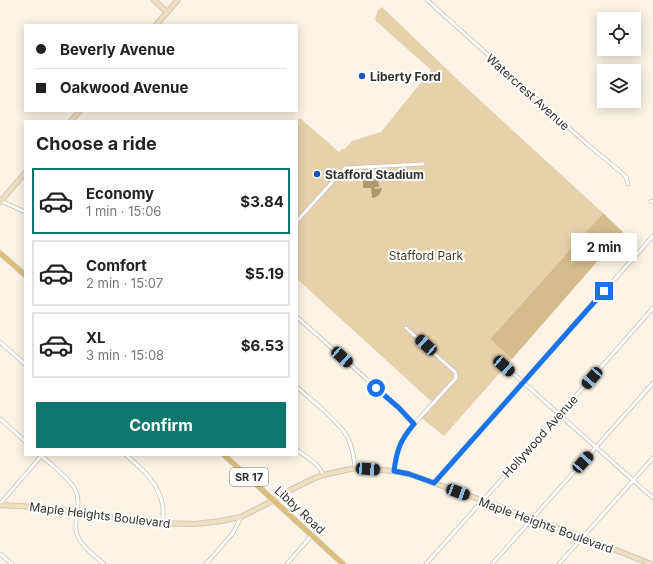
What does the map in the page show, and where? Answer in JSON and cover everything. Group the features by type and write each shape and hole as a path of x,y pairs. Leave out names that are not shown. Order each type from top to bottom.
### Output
{"main road":[{"path":"0,253 24,274"},
{"name":"Libby Road","path":"225,456 343,564"}],"street":[{"path":"154,0 167,12"},
{"path":"157,24 178,0"},
{"name":"Watercrest Avenue","path":"426,0 587,144 622,173 626,177 628,184"},
{"path":"72,120 79,112"},
{"path":"298,220 345,168 423,164"},
{"path":"24,174 0,201 24,212"},
{"path":"434,483 653,236"},
{"name":"Hollywood Avenue","path":"426,564 653,308"},
{"path":"298,317 399,408 414,424"},
{"path":"394,471 396,455 405,434 456,378 455,372 406,328"},
{"path":"0,342 24,363"},
{"path":"504,366 653,498"},
{"path":"492,564 653,383"},
{"path":"298,388 341,428 348,439 355,468"},
{"path":"0,419 24,440"},
{"path":"298,451 318,465 323,475"},
{"path":"0,505 40,456"},
{"path":"42,456 69,481 76,490 79,498 76,524 77,534 82,544 104,564"},
{"path":"127,456 146,473 156,487 161,497 163,524"},
{"path":"559,564 653,458"},
{"name":"Maple Heights Boulevard","path":"0,505 77,512 152,523 196,524 241,517 290,490 323,475 355,468 394,471 409,474 434,483 583,537 637,561 651,564"},
{"path":"206,564 233,533 241,517"},
{"path":"287,564 312,535"},
{"path":"0,554 12,564"}],"green space":[{"name":"Stafford Park","path":"382,7 459,81 603,213 490,339 512,359 444,436 419,416 432,402 298,280 298,120 300,118 339,152 342,149 345,149 352,141 381,132 431,70 376,21 375,19 378,10"}],"shaded area":[{"path":"378,179 379,187 375,187 375,189 382,188 380,194 372,198 371,188 363,188 363,180"},
{"path":"603,213 623,232 512,359 490,339"}],"place":[{"name":"Liberty Ford","path":"362,76"},
{"name":"Stafford Stadium","path":"317,174"}],"route":[{"path":"376,388 399,408 414,424 405,434 401,442 396,455 394,471 409,474 434,483 604,291"}]}
